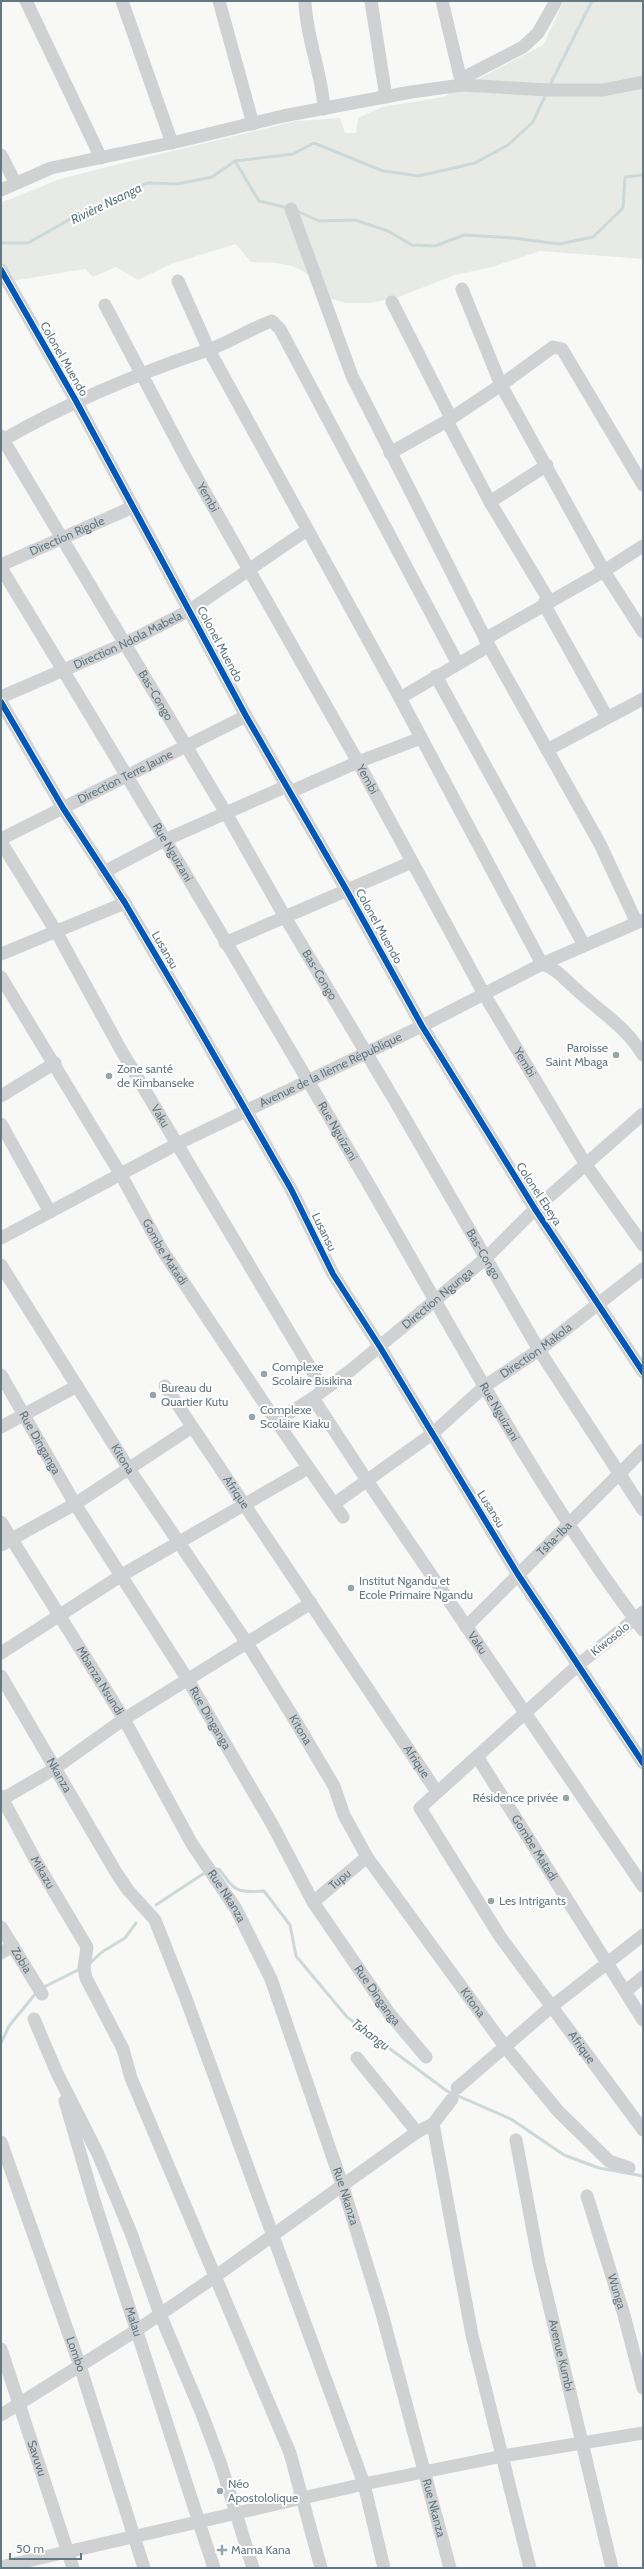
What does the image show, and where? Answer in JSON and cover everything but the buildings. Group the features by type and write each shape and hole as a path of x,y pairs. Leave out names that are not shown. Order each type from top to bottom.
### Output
{"street":[{"path":"26,1 101,158"},
{"path":"122,1 172,143"},
{"path":"219,1 253,124"},
{"path":"305,1 308,28 322,87 324,109"},
{"path":"371,1 386,97"},
{"path":"442,1 462,82"},
{"path":"462,82 528,44 538,33 556,1"},
{"path":"1,190 15,182 50,168 172,143 324,109 462,82 548,90 602,90 643,82"},
{"path":"1,155 15,182"},
{"path":"291,209 352,376 390,453 487,642 600,844 636,921 642,920"},
{"name":"Colonel Muendo","path":"1,270 76,401 246,716 347,891 422,1026"},
{"path":"178,281 209,350 400,698 542,964 559,972 578,991 622,1027 643,1055"},
{"path":"462,289 501,385 604,571 643,632"},
{"path":"392,302 490,502 547,597 544,604"},
{"name":"Yembi","path":"105,305 143,374 189,464 358,762 484,994 586,1165 643,1245"},
{"path":"2,439 76,401 182,357 209,350 272,321 277,324 458,664"},
{"path":"390,453 449,419 501,385 553,347 562,349 643,485"},
{"name":"Bas-Congo","path":"2,439 184,746 226,813 284,917 366,1052 539,1350 643,1510"},
{"path":"490,502 547,466"},
{"name":"Direction Rigole","path":"1,566 61,537 133,507"},
{"name":"Direction Ndola Mabela","path":"1,697 124,644 190,610 307,530"},
{"path":"400,698 458,664 487,642 544,604 604,571 643,546"},
{"name":"Rue Nguizani","path":"1,566 125,776 309,1081 485,1386 570,1525 640,1620"},
{"path":"544,604 607,717"},
{"path":"436,676 584,945"},
{"path":"547,750 643,699"},
{"name":"Lusansu","path":"1,702 64,808 124,903 290,1189 333,1274 380,1347 517,1574 643,1763"},
{"name":"Direction Terre Jaune","path":"1,840 184,746 246,716"},
{"path":"104,872 165,840 226,813 421,738"},
{"name":"Vaku","path":"1,840 57,933 368,1482 643,1886"},
{"path":"225,943 412,862"},
{"path":"1,954 57,933 124,903"},
{"name":"Avenue de la IIème République","path":"1,1238 177,1144 422,1026 542,964 642,920"},
{"name":"Gombe Matadi","path":"1,978 55,1063 121,1175 162,1250 276,1421 343,1517"},
{"name":"Colonel Ebeya","path":"422,1026 535,1209 643,1372"},
{"path":"1,1096 55,1063"},
{"name":"Direction Ngunga","path":"276,1421 318,1394 380,1347 435,1298 486,1258 535,1209 586,1165 597,1152 642,1119"},
{"path":"1,1124 50,1212"},
{"name":"Kitona","path":"1,1265 129,1469 180,1542 247,1643 334,1786 344,1815 367,1857 506,2048 558,2111 601,2154 609,2160 629,2168"},
{"name":"Direction Makola","path":"334,1504 368,1482 432,1434 485,1386 539,1350 643,1269"},
{"name":"Rue Dinganga","path":"1,1375 75,1504 188,1680 272,1824 313,1902 389,2012 426,2057"},
{"path":"1,1428 76,1386"},
{"name":"Afrique","path":"165,1386 437,1792 422,1806 421,1811 501,1938 643,2130"},
{"path":"6,1542 75,1504 192,1427"},
{"name":"Tsha-Iba","path":"466,1627 517,1574 570,1525 620,1475 643,1450"},
{"path":"1,1653 122,1575 308,1468"},
{"name":"Mbanza Nsundi","path":"1,1522 6,1542 58,1615 124,1719 192,1844"},
{"path":"2,1798 54,1769 124,1719 311,1603"},
{"name":"Kiwosolo","path":"437,1792 527,1714 577,1666 640,1620"},
{"name":"Nkanza","path":"1,1676 54,1769 117,1874 128,1890 155,1920 188,2004 364,2484 384,2568"},
{"name":"Gombe Matadi","path":"478,1758 643,2020"},
{"name":"Mikazu","path":"2,1798 37,1863 87,1948 84,1968 86,1978 123,2049 131,2078 216,2276"},
{"name":"Rue Nkanza","path":"192,1844 236,1909 270,1979 343,2188 396,2363 450,2568"},
{"name":"Tupu","path":"313,1902 367,1857"},
{"name":"Zobia","path":"1,1926 42,1994"},
{"path":"1,2415 137,2330 343,2188 417,2132 433,2124 455,2094 551,2007 608,1964 643,1935"},
{"path":"1,1953 13,1946"},
{"path":"626,1992 643,1977"},
{"path":"34,2018 57,2073 98,2154 131,2233 160,2314 202,2414 237,2514 253,2568"},
{"path":"357,2058 417,2132"},
{"name":"Malau","path":"57,2073 75,2138 214,2568"},
{"path":"433,2124 472,2335 530,2568"},
{"name":"Avenue Kumbi","path":"516,2140 539,2263 612,2568"},
{"name":"Lombo","path":"1,2142 80,2366 144,2568"},
{"name":"Wunga","path":"587,2196 624,2315 643,2388"},
{"path":"216,2276 290,2453 304,2498 321,2568"},
{"name":"Savuvu","path":"1,2349 20,2402 74,2568"},
{"path":"2,2566 198,2521 237,2514 364,2484 503,2456 583,2442 643,2434"}],"shaded area":[{"path":"564,1 643,1 643,259 540,251 492,267 455,275 396,298 369,303 346,303 325,297 311,277 303,271 294,267 275,263 251,262 236,244 171,264 138,280 116,267 93,277 85,269 13,281 1,286 1,203 60,179 296,121 340,118 345,133 356,133 358,118 382,107 443,97 543,45"}],"waterway":[{"path":"549,87 592,1"},
{"name":"Rivière Nsanga","path":"1,243 28,243 74,217 147,183 177,184 212,177 235,161 293,154 314,143 383,171 419,176 475,163 508,145 533,122 546,94"},
{"path":"235,161 259,201 288,208"},
{"path":"297,211 319,221 355,220 388,231 412,245 435,246 464,235 513,238 559,244 593,237 623,208 625,177 643,175"},
{"name":"Tshangu","path":"214,1869 219,1869 229,1882 237,1889 247,1892 264,1891 290,1925 296,1956 347,2017 447,2091 511,2119 564,2155 599,2168 643,2176"},
{"name":"Tshangu","path":"156,1905 206,1872"},
{"name":"Tshangu","path":"90,1963 102,1952 125,1938 136,1923"},
{"name":"Tshangu","path":"42,1988 80,1969"},
{"name":"Tshangu","path":"1,2043 9,2026 36,1993"}],"cycle path":[{"path":"1,270 76,401 246,716 347,891 422,1026 535,1209 643,1372"},
{"path":"1,702 63,808 125,903 195,1022 291,1189 333,1274 380,1347 517,1573 643,1763"}],"place":[{"name":"Paroisse Saint Mbaga","path":"616,1055"},
{"name":"Zone santé de Kimbanseke","path":"109,1076"},
{"name":"Complexe Scolaire Bisikina","path":"264,1374"},
{"name":"Bureau du Quartier Kutu","path":"153,1395"},
{"name":"Complexe Scolaire Kiaku","path":"252,1417"},
{"name":"Institut Ngandu et Ecole Primaire Ngandu","path":"351,1588"},
{"name":"Résidence privée","path":"566,1798"},
{"name":"Les Intrigants","path":"491,1901"},
{"name":"Néo Apostololique","path":"220,2491"},
{"name":"Mama Kana","path":"222,2550"}]}
